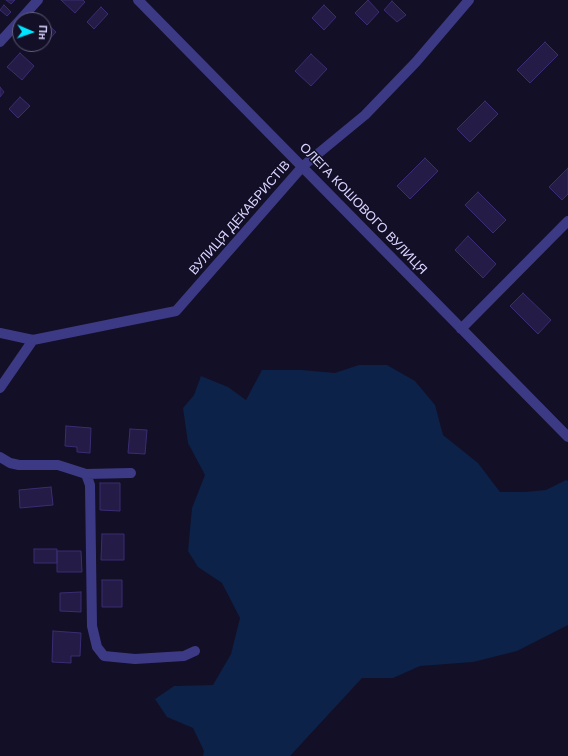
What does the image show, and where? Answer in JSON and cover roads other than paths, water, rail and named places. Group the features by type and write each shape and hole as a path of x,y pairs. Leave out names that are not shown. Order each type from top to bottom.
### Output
{"street":[{"path":"27,12 38,0"},
{"name":"ОЛЕГА КОШОВОГО ВУЛИЦЯ","path":"138,0 568,437"},
{"name":"ВУЛИЦЯ ДЕКАБРИСТІВ","path":"0,334 32,340 176,311 303,166 365,116 416,62 469,0"},
{"path":"0,42 12,29"},
{"path":"461,329 568,221"},
{"path":"0,388 32,340"},
{"path":"0,457 10,463 19,465 58,465 86,474 131,473"},
{"path":"86,474 90,485 92,626 97,647 104,656 135,659 184,656 195,651"}],"water":[{"path":"359,365 387,365 415,381 435,405 443,435 478,463 500,492 546,490 566,480 568,481 568,625 517,651 473,662 420,666 393,678 362,678 290,756 203,756 204,751 193,728 167,717 155,699 174,686 213,685 231,654 240,618 222,583 198,567 188,551 192,508 205,475 188,443 183,408 194,395 201,376 228,387 246,400 262,370 302,370 335,373"}]}
